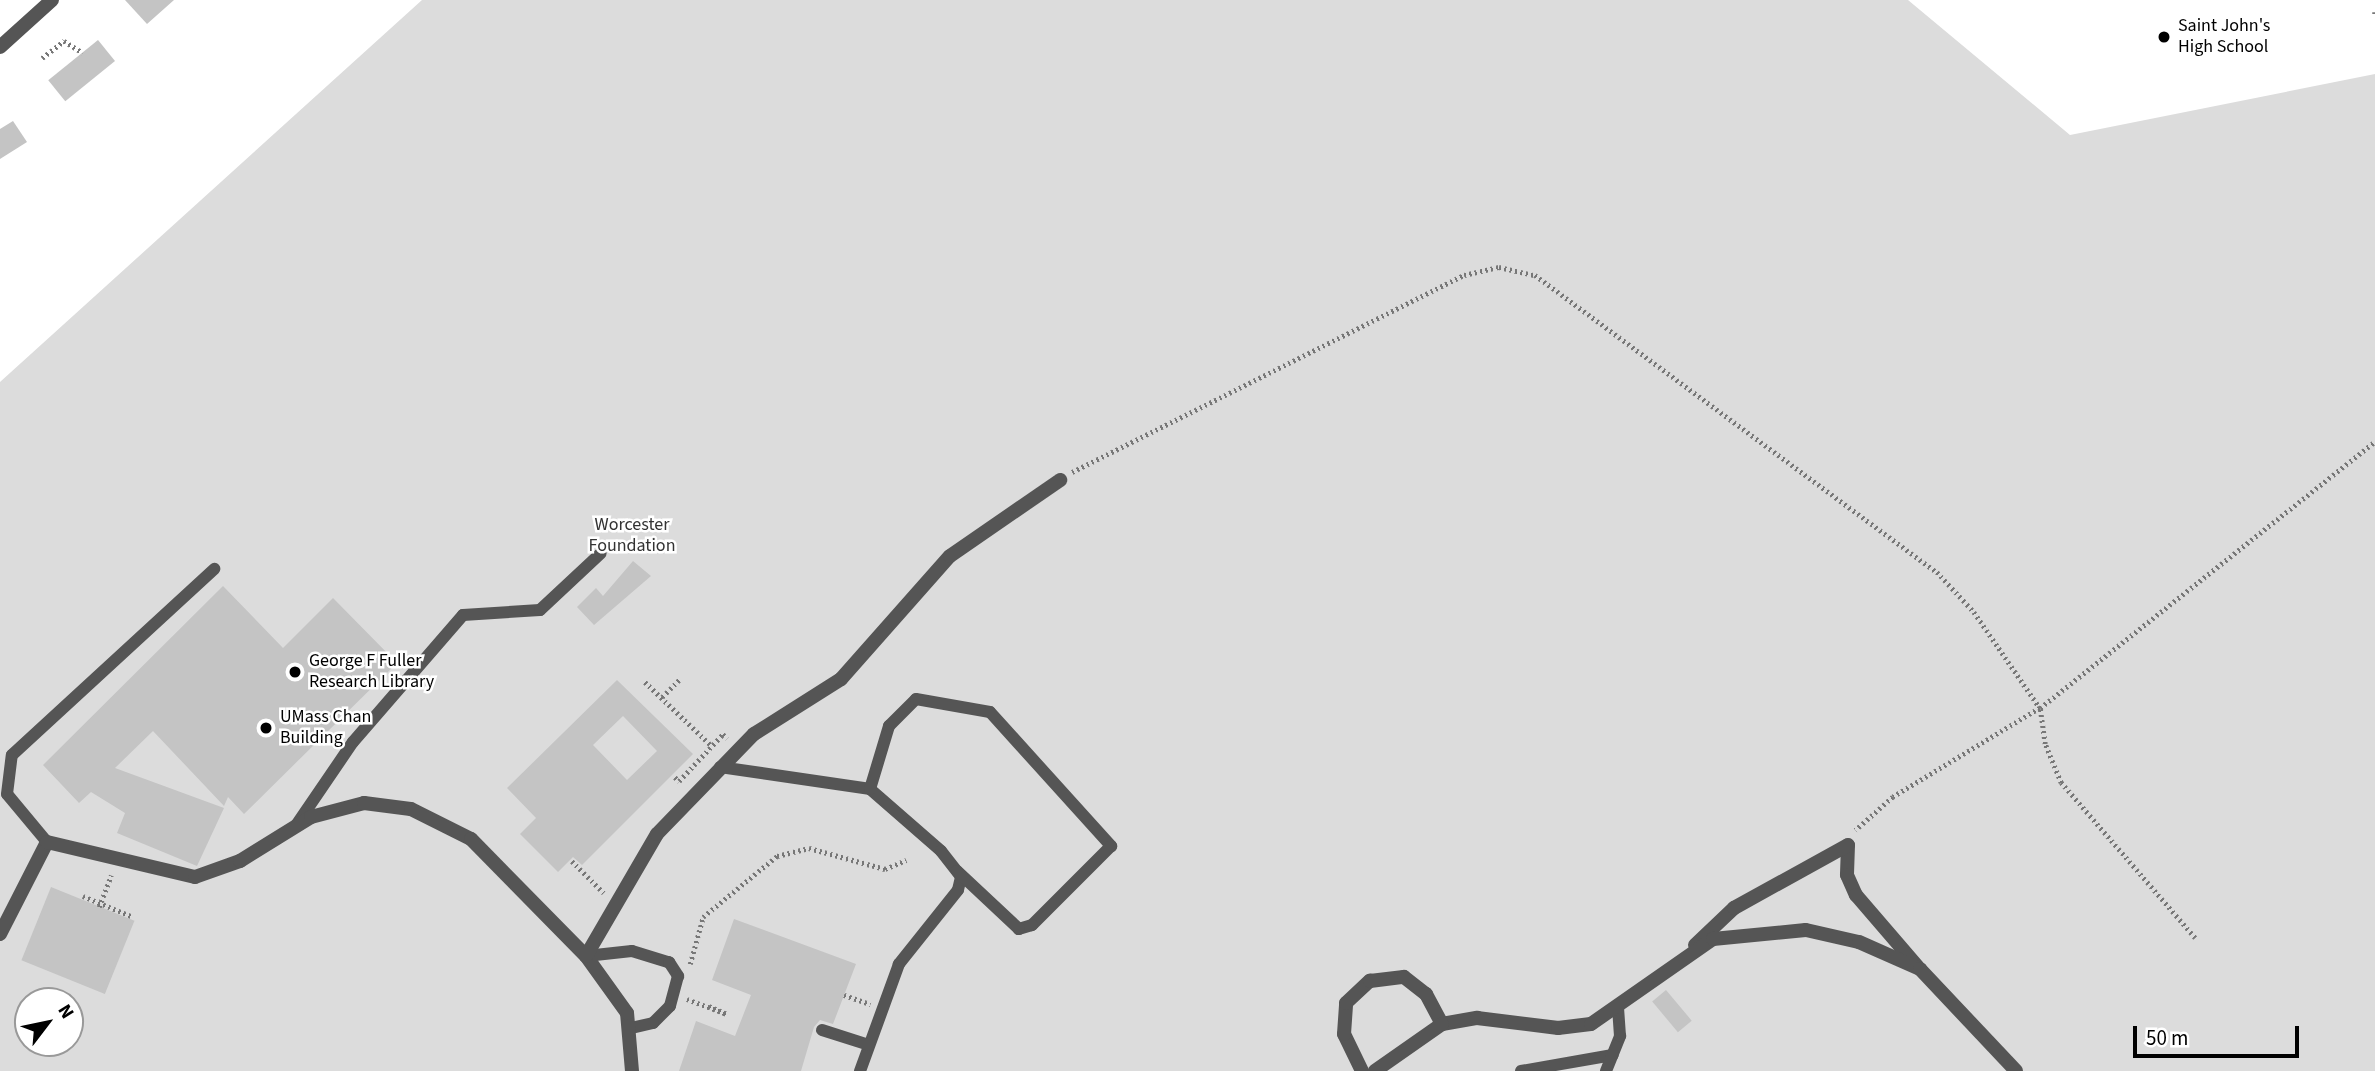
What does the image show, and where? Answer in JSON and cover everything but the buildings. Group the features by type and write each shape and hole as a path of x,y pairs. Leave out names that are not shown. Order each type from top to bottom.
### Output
{"street":[{"path":"0,47 52,0"},
{"path":"586,956 657,834 720,767 776,718 841,680 914,590 959,547 1060,480"},
{"path":"0,934 47,842 180,877 211,874 297,824 363,803 432,817 492,858 586,956 619,999 631,1028 632,1071"},
{"path":"1375,1071 1442,1024 1477,1018 1569,1027 1618,1008 1688,954 1734,908 1848,845"},
{"path":"1848,845 1847,875 1856,895 1920,969 2017,1071"},
{"path":"1688,954 1732,934 1805,930 1859,942 1920,969"},
{"path":"1362,1071 1342,1017 1349,997 1364,984 1390,976 1410,980 1442,1024"}],"lane":[{"path":"297,824 353,742 463,615 540,610 601,553"},
{"path":"47,842 7,794 12,755 214,569"},
{"path":"720,767 870,789 1019,929 1032,925 1111,846 990,712 916,699 889,726 870,789"},
{"path":"860,1071 899,964 958,890 957,871"},
{"path":"586,956 632,951 669,962 678,976 670,1006 653,1023 631,1028"},
{"path":"1606,1071 1620,1036 1618,1008"},
{"path":"822,1030 869,1045"},
{"path":"1521,1071 1613,1055"}],"path":[{"path":"42,58 64,41 83,52"},
{"path":"1060,480 1174,416 1451,280 1487,268 1511,268 1584,306 1937,572 1979,619 2040,708 2045,744 2061,783 2195,937"},
{"path":"1848,845 1883,804 2040,708 2375,442"},
{"path":"662,697 681,678"},
{"path":"645,682 712,746"},
{"path":"692,973 691,944 703,917 777,856 809,848 885,869 906,860"},
{"path":"99,905 116,861"},
{"path":"572,861 615,904"},
{"path":"83,896 99,905 131,916"},
{"path":"844,995 874,1005"},
{"path":"683,997 709,1006"}],"green space":[{"name":"Worcester Foundation","path":"422,0 1908,0 2070,135 2375,74 2375,1071 0,1071 0,382"}],"place":[{"name":"Saint John's High School","path":"2164,37"},
{"name":"George F Fuller Research Library","path":"295,672"},
{"name":"UMass Chan Building","path":"266,728"}]}
